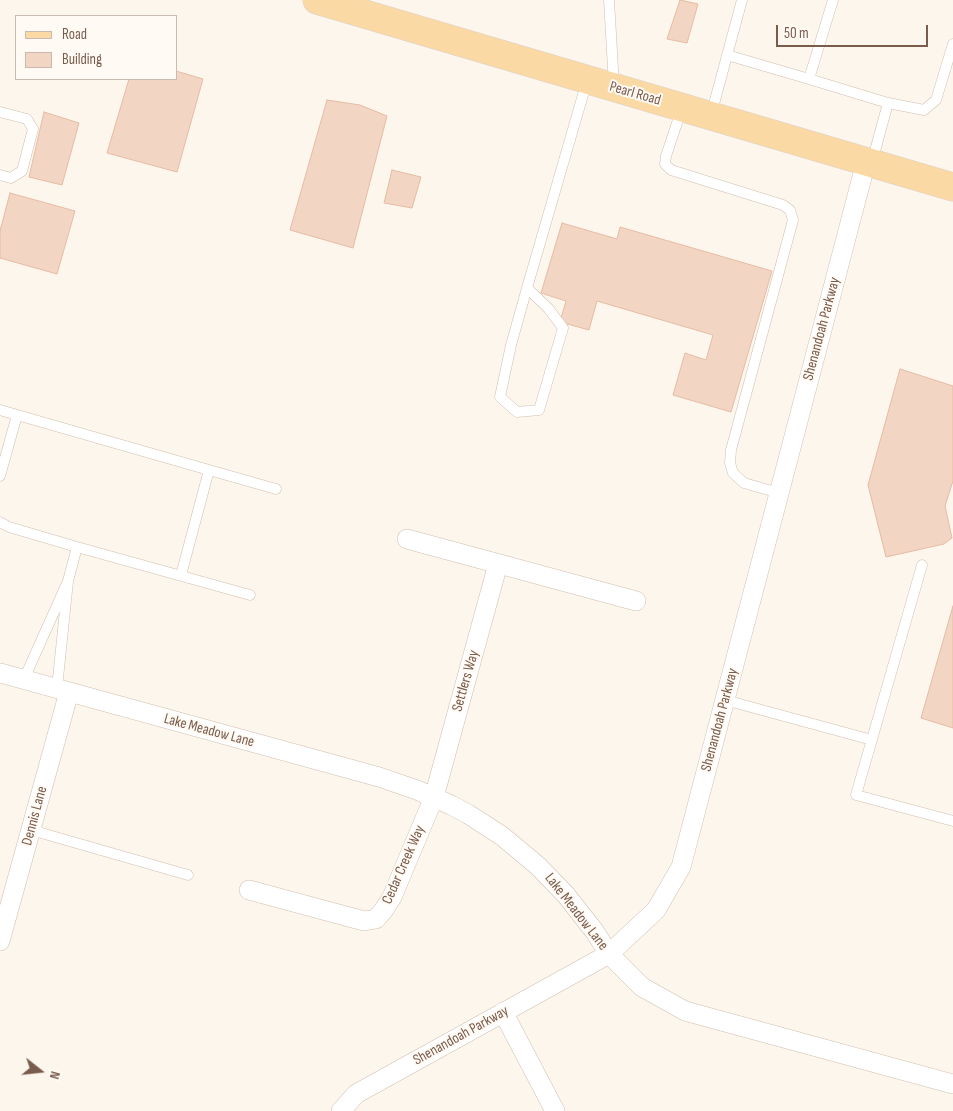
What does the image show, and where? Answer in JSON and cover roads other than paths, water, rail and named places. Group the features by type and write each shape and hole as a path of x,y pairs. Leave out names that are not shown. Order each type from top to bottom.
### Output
{"main road":[{"name":"Pearl Road","path":"317,0 953,187"}],"street":[{"name":"Shenandoah Parkway","path":"341,1111 356,1094 609,954 656,910 681,867 779,493 869,162"},
{"path":"407,539 636,601"},
{"name":"Settlers Way","path":"434,797 498,564"},
{"name":"Lake Meadow Lane","path":"0,673 378,777 434,797 468,814 502,836 538,866 566,894 609,954 642,987 685,1011 953,1084"},
{"name":"Dennis Lane","path":"0,941 31,830 63,690"},
{"name":"Cedar Creek Way","path":"249,890 364,921 376,919 392,897 434,797"},
{"path":"503,1012 555,1111"}],"lane":[{"path":"609,0 614,87"},
{"path":"711,116 742,0"},
{"path":"809,79 833,0"},
{"path":"727,55 888,102 924,110 936,100 953,44"},
{"path":"527,288 548,308 563,328 539,410 517,412 500,397 511,345 527,288 588,80"},
{"path":"869,162 888,102"},
{"path":"682,107 665,164 671,170 783,205 790,210 793,220 731,450 730,463 733,473 744,483 779,493"},
{"path":"0,112 27,119 34,128 22,171 11,178 0,175"},
{"path":"0,410 276,489"},
{"path":"0,476 17,415"},
{"path":"181,575 209,470"},
{"path":"0,522 9,527 77,547 250,595"},
{"path":"24,679 68,581 77,547"},
{"path":"922,564 856,795 953,821"},
{"path":"63,690 68,581"},
{"path":"725,700 872,740"},
{"path":"31,830 188,875"}]}
